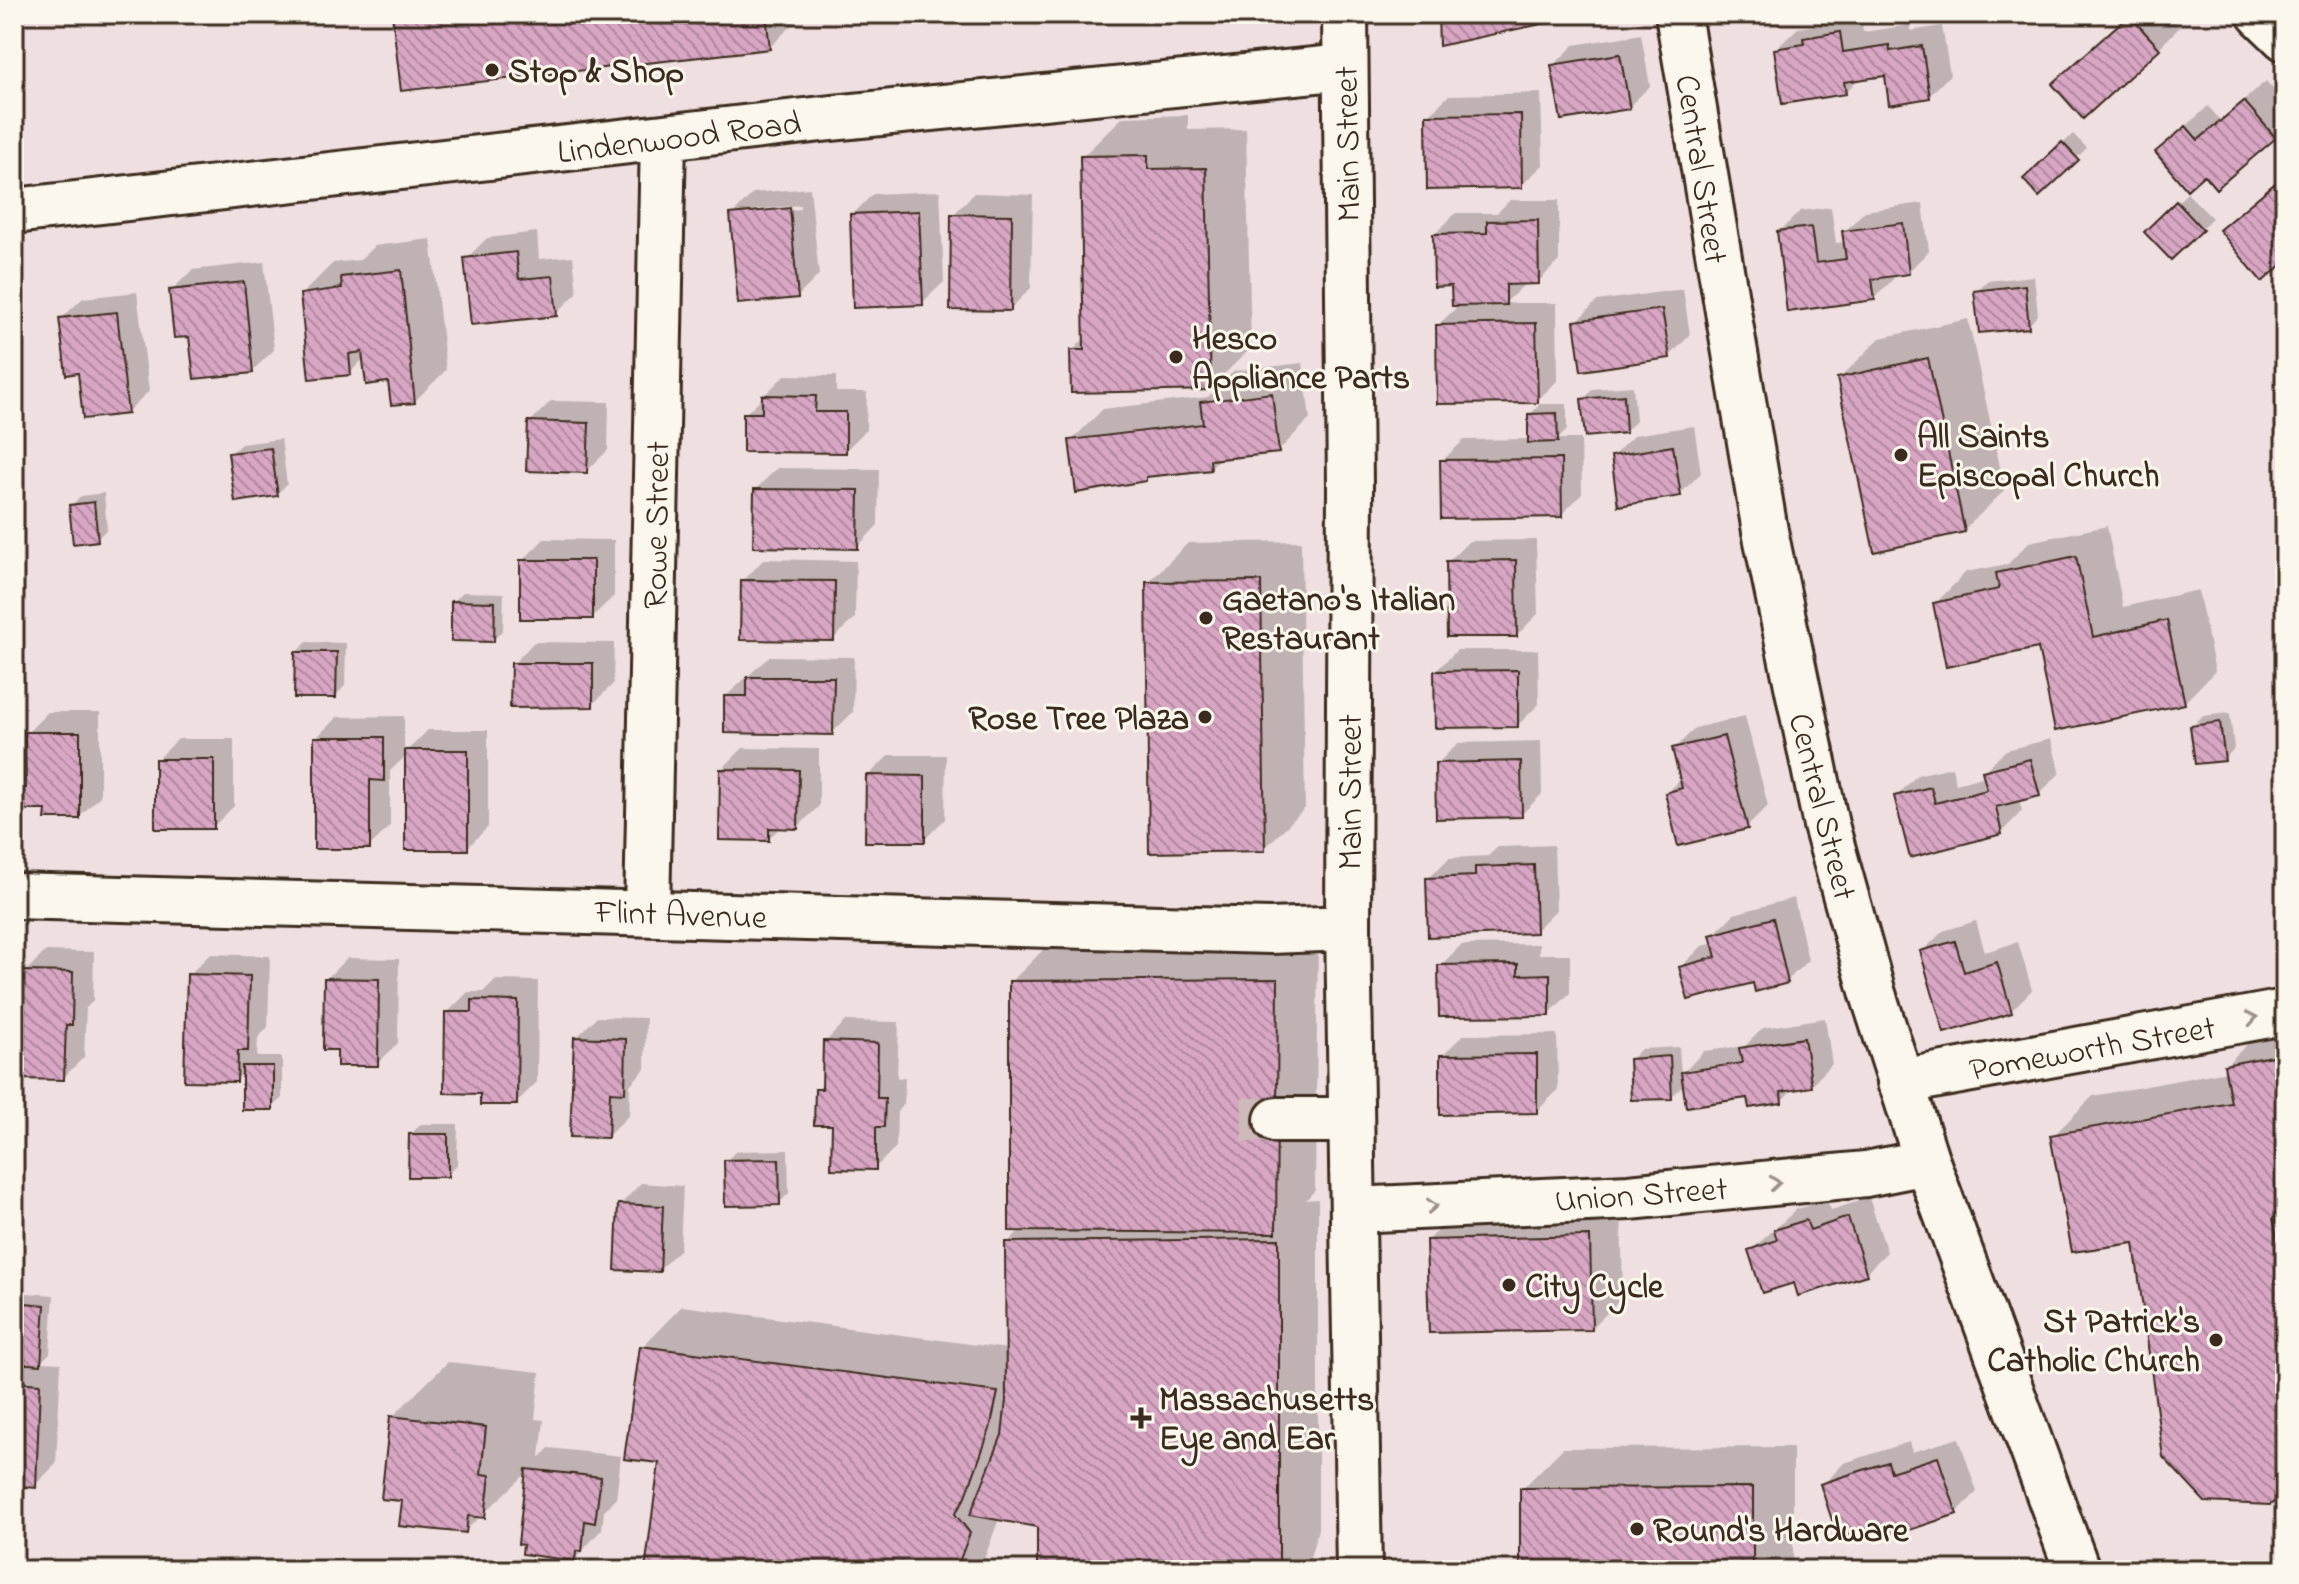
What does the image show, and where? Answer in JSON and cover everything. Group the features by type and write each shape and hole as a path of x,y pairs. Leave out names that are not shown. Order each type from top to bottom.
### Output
{"street":[{"name":"Main Street","path":"1345,14 1350,485 1348,928 1359,1570"},
{"name":"Central Street","path":"1678,14 1753,469 1806,740 1847,906 1927,1162 2077,1570"},
{"path":"2260,14 2285,38"},
{"name":"Lindenwood Road","path":"14,211 663,137 1345,67"},
{"name":"Rowe Street","path":"647,912 663,137"},
{"name":"Flint Avenue","path":"14,896 1270,931 1348,928"},
{"name":"Pomeworth Street","path":"1900,1082 2285,1012"},
{"path":"1277,1120 1351,1120"},
{"name":"Union Street","path":"1354,1210 1629,1197 1866,1174 1927,1162"}],"building":[{"name":"Stop & Shop","path":"392,14 766,14 770,49 401,91"},
{"path":"1438,14 1583,14 1583,15 1439,46"},
{"path":"2129,15 2160,49 2083,119 2052,84"},
{"path":"1840,32 1843,52 1889,45 1890,51 1922,46 1930,98 1889,105 1885,76 1844,82 1846,94 1782,104 1774,49 1804,44 1803,38"},
{"path":"1620,54 1630,109 1561,120 1551,65"},
{"path":"2244,101 2276,138 2216,189 2204,175 2187,190 2155,152 2186,126 2198,140"},
{"path":"1521,114 1522,188 1427,190 1426,115"},
{"path":"2062,142 2079,160 2039,197 2023,179"},
{"path":"1148,155 1148,169 1206,168 1211,390 1071,393 1070,350 1084,350 1080,156"},
{"path":"2285,175 2285,244 2281,247 2285,262 2262,282 2219,230"},
{"path":"2176,201 2203,230 2171,260 2144,232"},
{"path":"790,208 798,298 738,304 730,214"},
{"path":"919,211 923,305 853,308 850,214"},
{"path":"951,214 1012,215 1011,311 950,310"},
{"path":"1538,220 1539,284 1506,285 1506,305 1452,306 1451,286 1434,287 1433,234 1487,233 1487,221"},
{"path":"1903,223 1909,274 1872,279 1875,300 1787,312 1777,231 1811,227 1816,263 1846,259 1842,231"},
{"path":"516,252 519,279 553,276 557,316 471,325 464,258"},
{"path":"401,270 415,403 391,405 388,382 366,385 362,352 349,354 351,375 309,379 300,294 342,288 341,277"},
{"path":"244,282 253,373 194,379 189,337 174,338 169,290"},
{"path":"2025,285 2029,328 1979,333 1974,291"},
{"path":"1662,309 1670,358 1581,371 1574,321"},
{"path":"117,312 128,414 83,419 78,373 66,375 59,318"},
{"path":"1536,323 1538,403 1437,404 1436,325"},
{"name":"All Saints Episcopal Church","path":"1928,358 1965,532 1874,552 1837,378"},
{"path":"1272,393 1279,453 1210,460 1211,470 1146,477 1146,481 1076,493 1069,440 1203,424 1200,402"},
{"path":"762,395 816,396 815,412 846,412 846,453 743,452 743,413 762,413"},
{"path":"1624,395 1626,433 1585,437 1581,399"},
{"path":"1557,413 1558,442 1528,443 1528,414"},
{"path":"528,421 589,423 587,473 526,471"},
{"path":"1673,446 1681,496 1618,506 1611,456"},
{"path":"271,448 278,496 235,502 228,453"},
{"path":"1561,459 1562,517 1441,519 1440,460"},
{"path":"754,489 859,490 858,549 753,547"},
{"path":"94,502 98,541 73,544 69,505"},
{"path":"2076,556 2093,637 2167,620 2185,704 2055,731 2038,648 1946,667 1933,603 1999,589 1996,573"},
{"path":"520,560 593,560 593,619 520,619"},
{"path":"1516,560 1517,637 1447,637 1446,561"},
{"path":"741,580 835,581 834,641 740,640"},
{"name":"Rose Tree Plaza","path":"1261,581 1265,851 1149,853 1146,582"},
{"path":"451,601 495,602 494,642 451,641"},
{"path":"295,652 337,652 336,698 294,698"},
{"path":"511,663 593,663 593,707 510,708"},
{"path":"1518,670 1518,727 1435,728 1434,671"},
{"path":"747,677 834,677 833,735 724,733 724,696 747,696"},
{"path":"2220,722 2225,761 2195,764 2190,726"},
{"path":"25,732 80,732 80,819 45,819 46,810 14,810 14,788 26,788"},
{"path":"1724,736 1748,829 1678,846 1665,793 1682,788 1672,748"},
{"path":"314,737 384,737 384,781 370,780 370,849 314,849"},
{"path":"405,750 468,750 468,850 405,850"},
{"path":"155,759 214,759 214,829 155,829"},
{"path":"2030,759 2040,796 1996,807 2002,834 1910,858 1894,796 1931,787 1935,803 1987,790 1982,771"},
{"path":"1521,761 1522,817 1436,819 1435,763"},
{"path":"720,769 799,770 798,829 769,828 769,841 719,840"},
{"path":"866,775 925,776 925,842 865,842"},
{"path":"1534,865 1536,933 1428,937 1426,878 1475,876 1475,867"},
{"path":"1773,918 1788,983 1755,992 1753,983 1688,1000 1679,967 1716,957 1710,935"},
{"path":"1955,941 1964,972 1997,962 2012,1013 1944,1033 1920,951"},
{"path":"1518,964 1518,975 1550,974 1550,1016 1439,1017 1438,965"},
{"path":"23,971 73,972 72,1025 66,1025 64,1080 20,1079"},
{"path":"187,974 250,976 248,1051 238,1051 237,1082 184,1081"},
{"path":"324,978 379,979 378,1066 337,1066 337,1050 323,1050"},
{"path":"1278,979 1276,1233 1009,1231 1009,981"},
{"path":"472,1000 518,1001 517,1105 480,1105 480,1094 444,1093 445,1012 472,1012"},
{"path":"574,1037 626,1039 625,1093 610,1092 608,1138 570,1137"},
{"path":"1804,1038 1812,1087 1781,1092 1782,1103 1749,1108 1747,1098 1686,1107 1681,1072 1742,1063 1739,1048"},
{"path":"823,1041 878,1043 877,1098 885,1098 884,1127 876,1127 876,1170 831,1169 832,1125 814,1125 815,1089 822,1089"},
{"path":"1537,1054 1537,1113 1440,1115 1440,1055"},
{"name":"St Patrick's Catholic Church","path":"2277,1055 2285,1100 2285,1215 2273,1218 2285,1279 2285,1493 2270,1505 2205,1502 2163,1457 2134,1243 2072,1252 2050,1135 2231,1103 2224,1065"},
{"path":"1670,1056 1672,1099 1631,1100 1629,1059"},
{"path":"242,1066 273,1066 273,1110 242,1110"},
{"path":"409,1134 448,1134 448,1177 408,1177"},
{"path":"779,1159 780,1205 725,1206 724,1160"},
{"path":"618,1204 663,1206 660,1272 615,1270"},
{"path":"1848,1217 1867,1275 1798,1296 1794,1283 1762,1293 1748,1250 1777,1240 1774,1230 1806,1220 1810,1230"},
{"name":"City Cycle","path":"1590,1236 1592,1330 1429,1333 1426,1240"},
{"name":"Massachusetts Eye and Ear","path":"1279,1239 1279,1570 1037,1570 1037,1527 970,1515 1002,1435 1006,1400 1005,1242"},
{"path":"14,1302 45,1305 41,1365 14,1363"},
{"path":"640,1346 998,1392 990,1429 966,1496 955,1514 970,1533 956,1570 645,1570 659,1463 624,1459"},
{"path":"14,1382 40,1384 36,1488 14,1486"},
{"path":"390,1416 486,1427 481,1474 490,1475 485,1518 468,1516 466,1533 399,1526 402,1501 381,1499"},
{"path":"1938,1457 1957,1514 1883,1539 1878,1525 1838,1538 1820,1484 1888,1462 1891,1472"},
{"path":"526,1469 601,1477 595,1523 585,1521 582,1552 576,1551 575,1561 522,1554 523,1545 518,1544"},
{"name":"Round's Hardware","path":"1753,1487 1753,1570 1520,1570 1520,1488"}],"tunnel":[{"path":"1242,1120 1277,1120"}],"place":[{"name":"Stop & Shop","path":"492,70"},
{"name":"Hesco Appliance Parts","path":"1176,357"},
{"name":"All Saints Episcopal Church","path":"1901,455"},
{"name":"Gaetano's Italian Restaurant","path":"1206,618"},
{"name":"Rose Tree Plaza","path":"1205,717"},
{"name":"City Cycle","path":"1509,1285"},
{"name":"St Patrick's Catholic Church","path":"2216,1340"},
{"name":"Massachusetts Eye and Ear","path":"1141,1418"},
{"name":"Round's Hardware","path":"1637,1529"}]}
